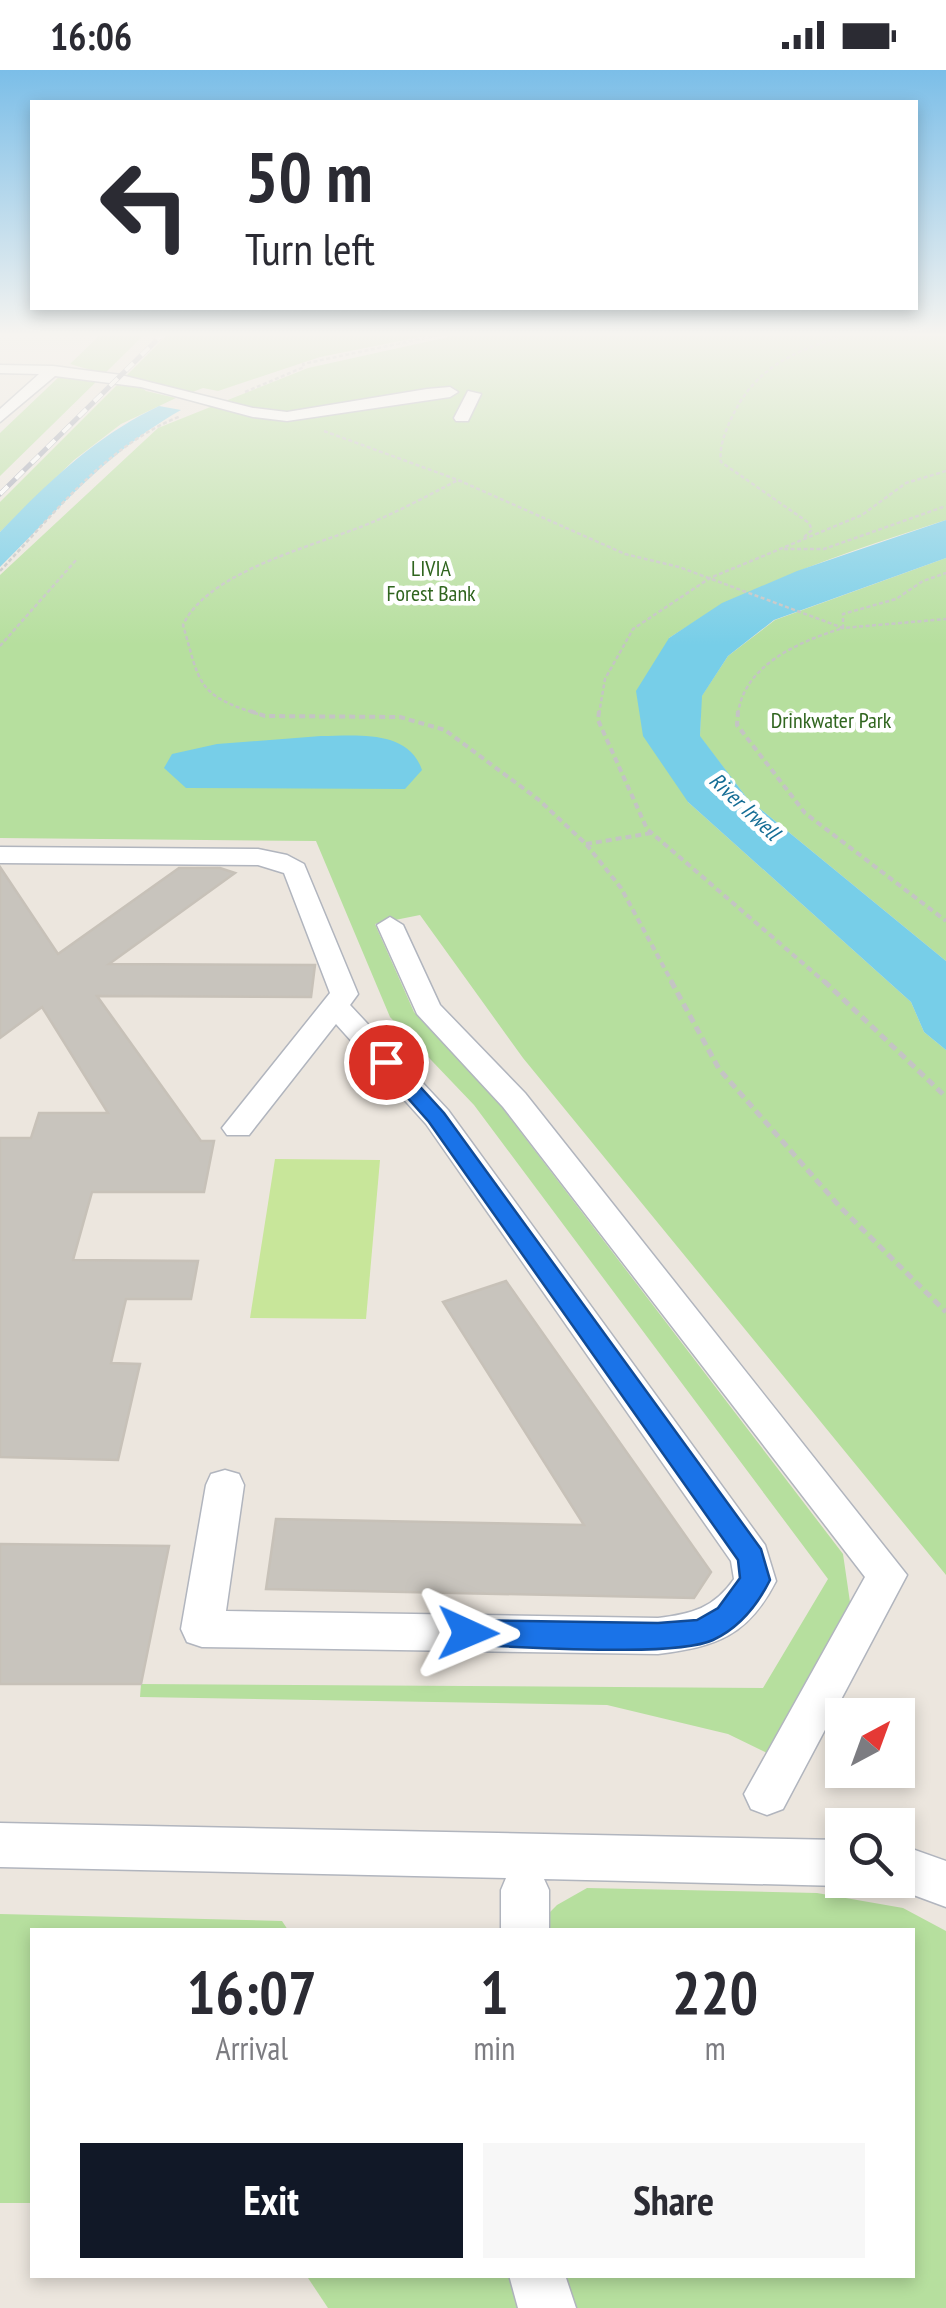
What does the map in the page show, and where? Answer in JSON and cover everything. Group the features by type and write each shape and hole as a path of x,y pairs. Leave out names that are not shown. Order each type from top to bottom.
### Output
{"street":[{"path":"0,855 278,860 295,868 344,994 238,1128"},
{"path":"390,925 427,1008 514,1100 887,1575 767,1794"},
{"path":"225,1485 202,1629 658,1636 701,1632 728,1617 755,1580 751,1557 436,1118 336,1007"},
{"path":"0,1845 825,1863"},
{"path":"915,1873 946,1884"},
{"path":"538,2278 547,2308"}],"path":[{"path":"0,571 107,462 143,436"},
{"path":"342,436 458,480 625,554 710,578 843,628"},
{"path":"724,436 718,452 721,462 809,522 812,530 802,540"},
{"path":"946,471 906,483 862,515 710,578 633,629 605,679 598,720 647,829 842,997 946,1097"},
{"path":"458,480 376,520 228,582 190,610 184,626 200,682 220,702 265,716 400,718 436,726 539,800 586,844 621,888 719,1069 840,1207 946,1312"},
{"path":"781,548 824,548 946,506"},
{"path":"0,646 77,559"},
{"path":"843,628 842,614 896,599 946,572"},
{"path":"946,619 843,628 815,638 766,665 742,694 737,724 805,812 946,921"},
{"path":"586,844 654,833"}],"green space":[{"path":"0,436 40,436 0,476"},
{"path":"66,436 105,436 74,460 0,532 0,502"},
{"name":"LIVIA Forest Bank","path":"149,436 946,436 946,520 769,584 669,638 688,802 911,1002 924,1032 946,1050 946,1575 523,1058 420,915 375,924 414,1012 497,1101 843,1554 851,1609 767,1753 728,1734 607,1705 140,1697 141,1684 763,1688 828,1579 474,1105 390,1017 316,841 0,838 0,575"},
{"name":"Drinkwater Park","path":"946,558 946,961 747,798 700,737 701,697 728,656 775,620"},
{"path":"275,1159 380,1160 366,1319 250,1318"},
{"path":"587,1888 817,1893 825,1894 825,1898 903,1908 946,1931 946,2308 569,2308 560,2278 915,2278 915,1928 542,1928 542,1920 557,1905"},
{"path":"0,1914 282,1921 287,1928 30,1928 30,2203 0,2203"},
{"path":"308,2278 512,2278 522,2308 328,2308"}],"water":[{"path":"107,436 140,436 108,462 0,567 0,532"},
{"name":"River Irwell","path":"946,520 946,558 774,620 728,656 702,696 700,736 747,798 946,961 946,1050 924,1032 911,1002 688,802 643,736 636,691 669,638 722,603 797,571"},
{"path":"365,736 393,741 415,757 422,770 405,789 186,788 164,768 172,754 217,744"}],"building":[{"path":"0,867 58,954 179,868 220,868 235,873 109,964 315,965 311,997 97,996 201,1141 214,1141 204,1192 92,1192 73,1260 198,1261 191,1299 126,1299 111,1363 140,1364 118,1460 0,1457 0,1138 31,1138 39,1113 108,1113 42,1007 0,1038"},
{"path":"506,1281 711,1572 694,1598 266,1589 276,1519 584,1525 443,1302"},
{"path":"0,1544 169,1546 141,1684 0,1684"}],"railway":[{"path":"0,494 59,436"}],"route":[{"path":"386,1062 436,1118 751,1557 755,1580 746,1598 728,1617 701,1632 658,1636 468,1633"}]}
